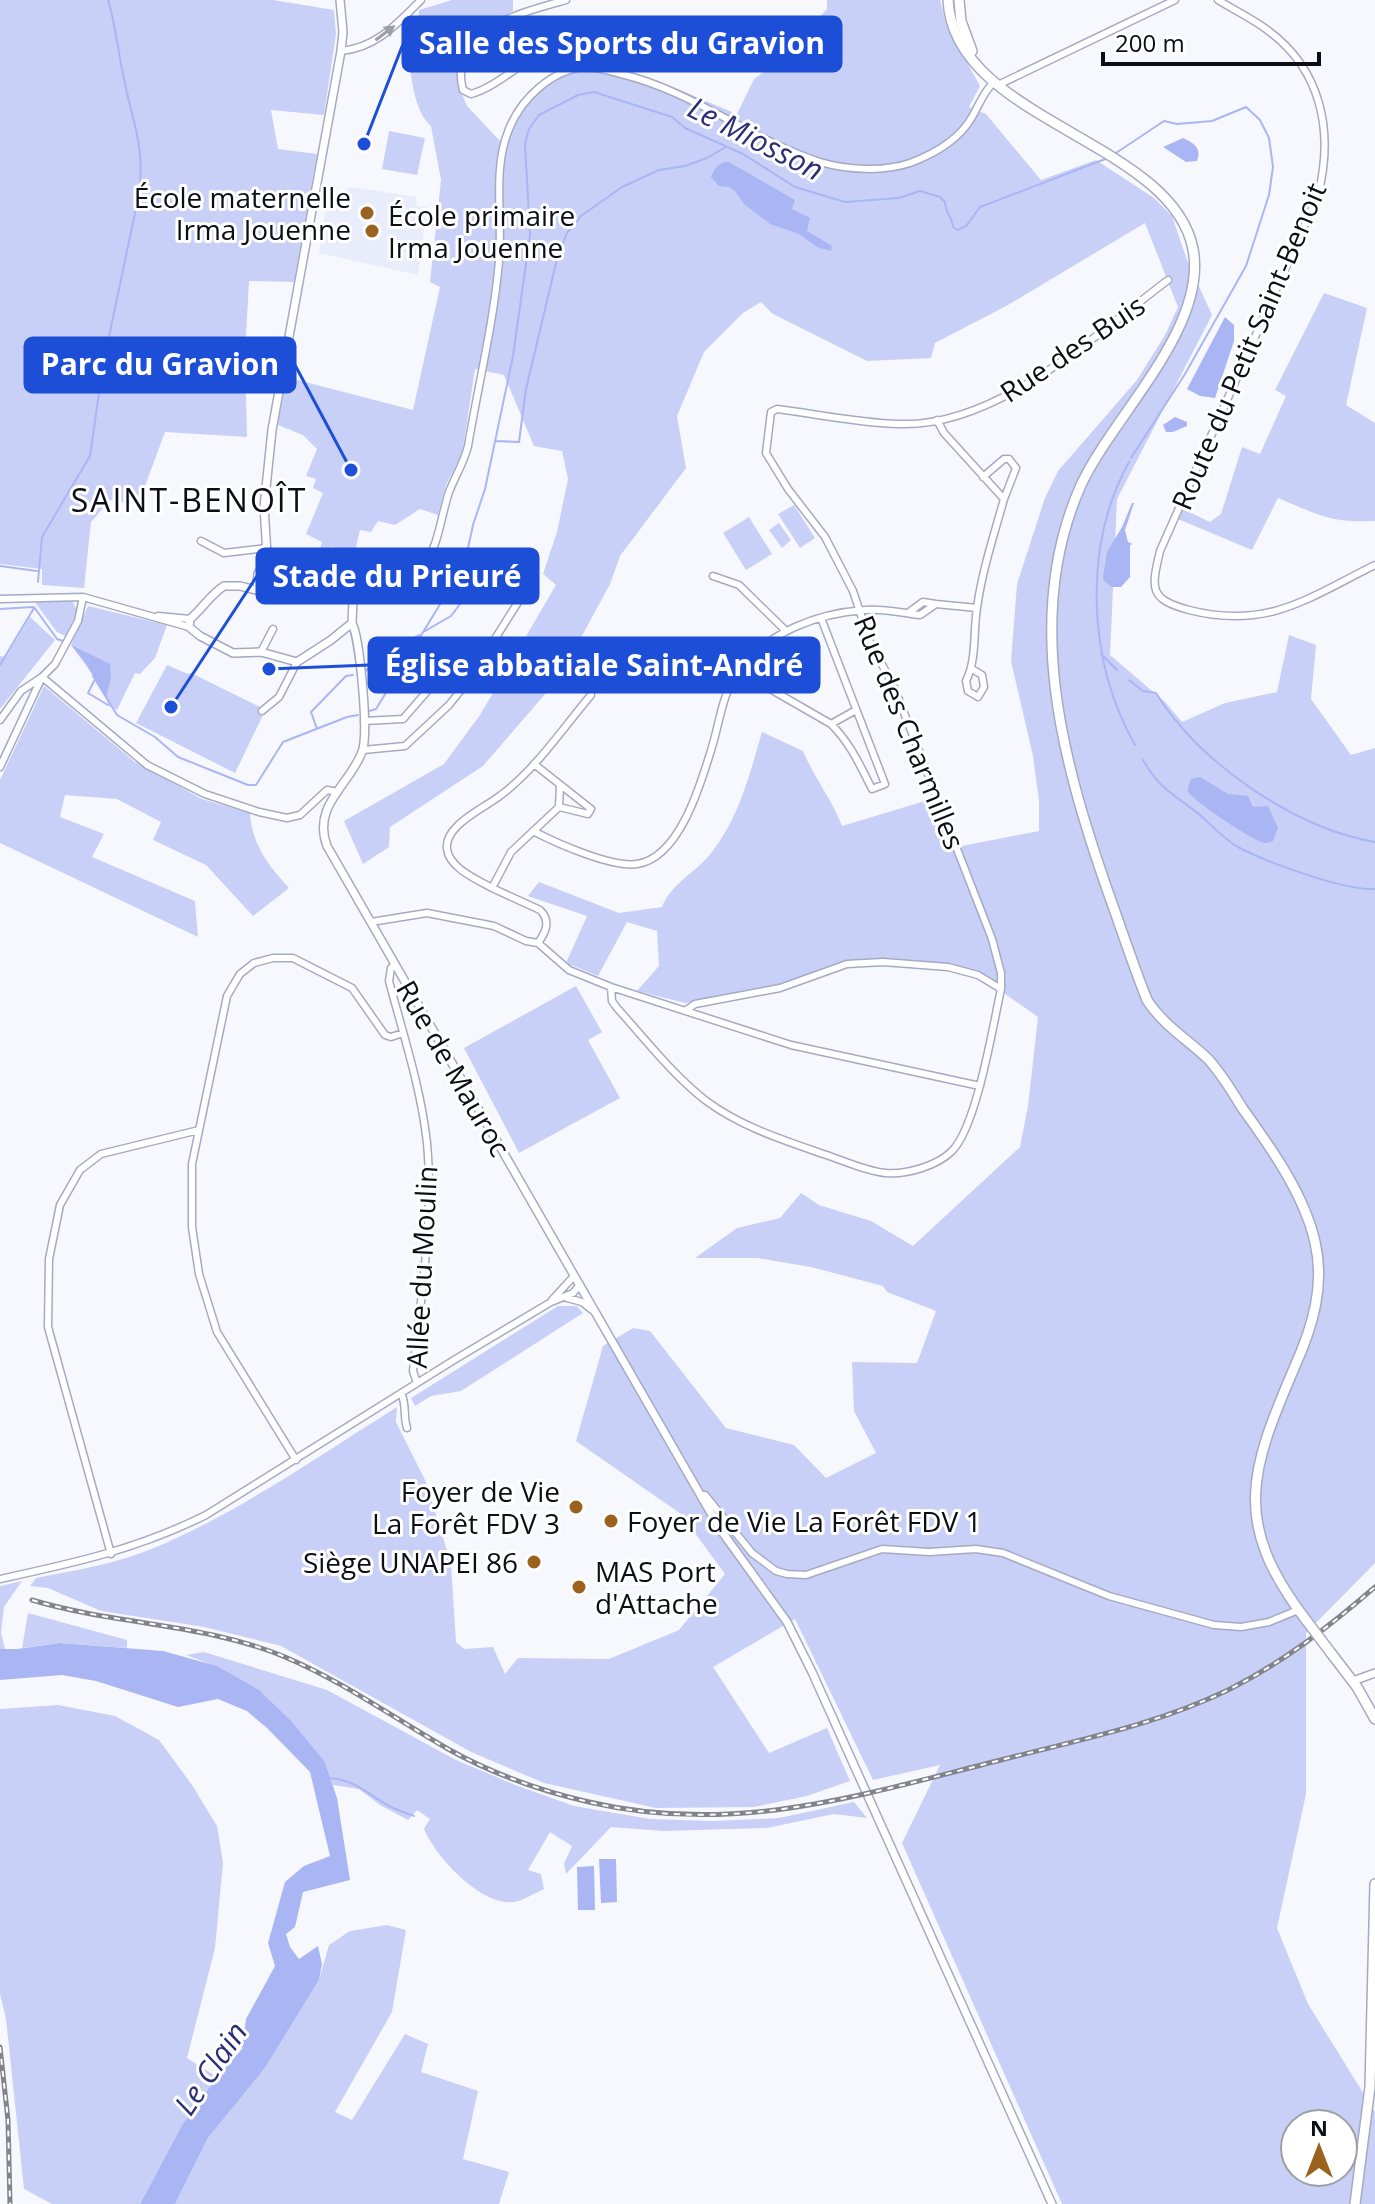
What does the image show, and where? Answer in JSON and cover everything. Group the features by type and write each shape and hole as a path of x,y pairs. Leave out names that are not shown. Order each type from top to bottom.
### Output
{"main road":[{"path":"948,0 957,35 981,68 996,83 1161,193 1183,220 1193,249 1193,288 1177,332 1090,468 1074,504 1053,602 1054,683 1077,799 1147,1000 1168,1026 1209,1061 1228,1085 1302,1204 1315,1242 1319,1272 1314,1315 1267,1435 1256,1491 1258,1529 1267,1560 1298,1610 1353,1681 1375,1719"},
{"path":"959,0 963,32 981,68"},
{"path":"1355,2204 1370,2087 1375,1884"}],"street":[{"path":"260,591 258,574 267,548 264,507 272,430 341,51 340,0"},
{"path":"341,51 364,47 381,38 421,0"},
{"path":"566,0 519,14 484,32 472,43 464,60 460,80 463,90 471,94 481,91 511,70 544,53 590,38 605,28"},
{"path":"189,623 224,586 260,591 351,595 386,587 407,577 428,560 435,548 450,490 465,460 468,446 499,262 501,151 517,113 538,89 554,77 586,67 613,72 692,99 810,158 834,165 873,168 911,162 952,140 970,121 996,83 1175,0"},
{"name":"Route du Petit Saint-Benoit","path":"1218,0 1267,29 1304,69 1326,128 1325,168 1318,195 1160,551 1154,576 1157,592 1167,604 1201,613 1245,618 1284,610 1375,565"},
{"name":"Rue des Buis","path":"788,489 766,453 771,412 777,409 899,424 972,413 1036,379 1168,280"},
{"path":"937,420 944,433 1004,499"},
{"path":"972,669 977,608 986,561 1016,468 1009,459 1004,459 983,477"},
{"name":"Rue des Charmilles","path":"788,489 835,552 870,642 900,701 992,939 1001,973 1001,989"},
{"path":"201,541 224,553 267,548"},
{"path":"240,586 258,574"},
{"path":"713,576 739,585 786,631"},
{"path":"363,750 405,746 449,705 469,680 527,588"},
{"name":"Rue de Mauroc","path":"351,595 364,721 363,750 323,817 323,836 720,1529 787,1622 1052,2204"},
{"path":"0,720 21,691 55,664 78,621 83,597"},
{"path":"0,599 83,597 150,616 189,623 200,636 233,653 261,652 297,662"},
{"path":"533,831 556,843 621,864 639,864 658,856 669,847 682,825 705,769 725,696 739,671 762,647 786,631 821,618 860,610 920,615 936,604 977,608"},
{"path":"739,671 831,724 844,737 872,789 885,784 821,618"},
{"path":"262,711 279,697 297,662 352,623"},
{"path":"261,652 273,629"},
{"path":"364,721 403,719 443,673"},
{"path":"0,767 42,677"},
{"path":"42,677 147,765 205,794 287,818 300,815 327,790 338,792"},
{"path":"538,943 545,933 547,922 540,910 492,888 451,860 448,840 456,828 504,793 534,764 591,695"},
{"path":"831,724 856,710"},
{"path":"534,764 591,809 588,814 559,807"},
{"path":"492,888 511,852 559,807 560,786"},
{"path":"371,922 406,915 439,914 494,926 526,941 538,943 569,970 611,987 791,1045 980,1086"},
{"path":"296,1460 217,1332 199,1274 192,1227 192,1164 227,996 240,974 254,963 273,958 293,958 352,988 385,1035 391,1037 403,1033"},
{"path":"611,987 612,1001 617,1008 685,1083 708,1102 734,1119 780,1139 884,1173 927,1166 953,1150 960,1140 980,1086 1001,989 978,975 948,967 883,962 847,964 780,988 695,1004 685,1011"},
{"name":"Allée du Moulin","path":"395,964 391,968 389,981 419,1096 427,1144 428,1218 413,1371 417,1383"},
{"path":"111,1554 48,1327 49,1259 60,1205 80,1170 101,1154 199,1130"},
{"path":"551,1302 574,1276"},
{"path":"0,1579 111,1554 169,1533 206,1515 417,1383 551,1302 573,1293 579,1286"},
{"path":"563,1298 582,1302 592,1310"},
{"path":"401,1393 406,1403 407,1428"},
{"path":"700,1495 705,1495 752,1553 776,1571 787,1574 806,1575 882,1549 929,1552 976,1549 1003,1553 1109,1596 1214,1625 1241,1627 1269,1622 1298,1610"},
{"path":"0,1570 9,1577"},
{"path":"1353,1681 1375,1673"}],"shaded area":[{"path":"0,0 273,0 334,10 336,34 324,115 271,110 278,149 317,154 294,282 249,281 245,355 247,437 165,432 138,505 110,500 91,522 84,588 42,585 42,569 0,564"},
{"path":"452,0 513,0 513,11 473,33 458,68 459,87 467,106 500,141 521,102 546,78 573,67 603,66 635,73 737,114 754,79 775,64 827,9 827,0 940,0 946,24 980,86 969,107 986,114 1041,180 1096,160 1154,198 1172,216 1187,260 1212,315 1117,499 1110,655 1165,702 1182,722 1225,703 1277,692 1289,635 1316,645 1311,699 1351,755 1375,748 1375,1563 1306,1633 1306,1794 1277,1928 1308,2004 1375,2112 1375,2204 1062,2204 902,1843 940,1765 873,1780 795,1619 713,1667 769,1753 827,1728 850,1781 807,1796 754,1807 656,1808 544,1783 471,1752 281,1646 204,1627 101,1611 48,1588 30,1586 36,1578 125,1558 185,1534 278,1482 397,1407 396,1422 426,1482 451,1564 456,1642 464,1649 493,1647 505,1674 518,1658 609,1659 679,1630 725,1574 681,1514 576,1441 603,1346 633,1328 650,1331 726,1428 794,1445 826,1478 876,1453 854,1411 852,1362 917,1363 936,1311 887,1292 883,1286 811,1267 757,1258 695,1258 737,1228 780,1218 801,1193 819,1205 871,1221 913,1246 1020,1147 1038,1017 978,975 948,967 847,964 780,988 685,1003 637,991 659,966 657,931 627,922 598,976 566,963 587,916 528,896 539,882 619,913 662,907 678,884 712,852 730,824 743,795 762,732 803,751 842,826 938,797 957,847 1039,831 1033,756 1011,661 1017,584 1045,498 1058,471 1137,380 1178,307 1145,223 1008,305 935,343 931,358 867,361 773,314 761,302 743,313 704,352 677,416 686,468 620,556 610,584 569,660 546,693 483,766 390,827 389,847 363,864 344,821 444,764 480,715 556,585 543,574 557,532 568,479 562,451 534,446 504,375 475,369 462,454 446,485 438,515 420,509 395,525 378,521 371,532 360,530 355,551 330,547 325,562 317,561 322,542 306,534 323,493 313,488 316,479 306,476 317,449 303,435 278,425 286,377 413,410 440,287 430,282 441,180 431,126 417,103 413,85 408,57 414,55 419,10"},
{"path":"389,131 425,138 417,175 382,169"},
{"path":"1183,138 1196,146 1197,161 1186,162 1163,147"},
{"path":"729,162 795,200 792,209 810,218 807,231 832,246 831,251 817,247 799,234 770,224 744,204 735,191 719,186 712,174 720,164"},
{"name":"École primaire Irma Jouenne","path":"352,187 416,197 417,206 427,207 418,275 319,253 328,190 338,192"},
{"path":"1324,293 1367,308 1346,405 1375,423 1375,521 1335,519 1278,498 1252,550 1178,519 1183,509 1210,522 1221,514 1242,447 1260,454 1286,396 1275,390"},
{"path":"1225,317 1234,325 1234,341 1215,398 1200,396 1187,389"},
{"path":"1175,417 1187,422 1187,426 1166,432 1163,425"},
{"path":"1132,503 1125,530 1128,542 1133,544 1130,545 1130,577 1121,587 1112,587 1103,577 1107,552"},
{"path":"794,505 815,538 800,548 778,514"},
{"path":"749,517 772,554 746,570 723,533"},
{"path":"779,523 791,540 782,548 769,530"},
{"path":"34,601 72,601 77,610 67,637 57,632"},
{"path":"88,606 167,625 155,658 140,674 135,673 117,710 109,706 103,689 71,645"},
{"path":"30,617 55,640 0,709 0,656 6,657"},
{"path":"71,645 110,664 111,678 106,698 85,662"},
{"path":"167,665 191,673 262,708 263,715 235,773 136,723"},
{"path":"44,686 135,762 202,799 250,813 262,854 289,888 253,916 206,865 153,840 161,822 117,799 65,795 60,817 104,834 92,857 195,901 198,937 0,843 0,780"},
{"path":"1200,777 1228,794 1248,796 1253,807 1268,806 1278,828 1273,841 1265,843 1255,839 1192,796 1188,790 1191,779"},
{"path":"576,986 602,1032 588,1040 620,1098 519,1153 464,1048"},
{"path":"558,1306 577,1306 583,1313 461,1391 431,1396 415,1406 411,1398"},
{"path":"22,1581 4,1607 1,1633 5,1649 0,1649 0,1586"},
{"path":"28,1613 127,1640 127,1648 60,1643 22,1648"},
{"path":"60,1643 163,1651 217,1666 259,1690 292,1722 325,1762 337,1798 350,1880 303,1892 295,1927 286,1934 290,1947 299,1959 318,1946 322,1964 319,1980 265,2068 208,2138 175,2204 140,2204 182,2125 242,2049 246,2019 275,1966 268,1943 285,1882 304,1866 330,1856 310,1772 247,1711 218,1699 178,1707 96,1681 62,1675 0,1680 0,1649"},
{"path":"204,1652 327,1690 456,1760 574,1806 650,1819 712,1821 779,1818 854,1802 867,1818 834,1814 767,1828 664,1831 611,1827 566,1874 564,1864 572,1846 550,1832 528,1870 541,1874 544,1889 515,1902 502,1901 488,1896 461,1878 438,1852 424,1829 430,1819 417,1810 408,1820 359,1789 333,1785 325,1762 218,1667 186,1655"},
{"path":"58,1705 115,1716 159,1740 217,1826 223,1863 215,1948 187,2058 217,2077 182,2125 140,2204 52,2204 24,2189 6,2019 0,1994 0,1709"},
{"path":"599,1859 616,1859 617,1902 601,1903"},
{"path":"594,1866 595,1910 578,1910 577,1867"},
{"path":"387,1925 406,1930 392,2012 335,2112 352,2120 405,2034 428,2044 421,2072 478,2091 463,2159 509,2172 499,2204 175,2204 208,2138 265,2068 319,1980 329,1945 350,1931"}],"waterway":[{"path":"38,582 42,537 90,456 103,365 139,194 137,135 108,0"},
{"name":"Le Miosson","path":"369,711 376,709 448,587 463,571 485,489 513,356 530,235 525,144 529,129 539,115 578,95 594,92 672,117 685,128 743,154 795,187 845,202 899,198 920,191 940,197 945,202 953,227 958,230 967,225 980,207 1108,158"},
{"name":"Le Miosson","path":"1113,155 1164,121 1177,124 1212,121 1246,107 1260,120 1269,138 1273,167 1269,195 1246,266 1185,374 1131,458"},
{"path":"495,441 519,442 526,389 557,259 567,233 581,216 622,187 659,170 685,166 707,158 726,147"},
{"name":"Le Miosson","path":"1129,462 1114,495 1104,530 1098,567 1097,604 1100,641 1108,678 1119,712 1135,745"},
{"path":"425,631 451,616 482,575 481,567 468,560"},
{"path":"0,566 37,571"},
{"name":"Le Miosson","path":"0,609 33,607"},
{"name":"Le Miosson","path":"34,607 57,639 63,641"},
{"path":"0,665 34,608"},
{"path":"365,672 375,660 419,635"},
{"path":"1101,654 1117,670"},
{"path":"317,729 311,712 346,676 353,675"},
{"name":"Le Miosson","path":"93,676 117,715 155,737 178,757 248,785 256,785 283,742 358,715"},
{"path":"1129,680 1143,691 1156,693 1174,719 1197,743 1222,767 1251,788 1313,823 1375,842"},
{"path":"94,681 88,693 108,705"},
{"name":"Le Miosson","path":"1143,760 1175,797 1238,847 1326,881 1375,889"},
{"path":"329,1778 354,1784 389,1806 414,1816"}],"railway":[{"path":"32,1600 95,1615 223,1637 254,1646 327,1677 448,1749 517,1780 589,1802 695,1815 747,1813 848,1798 1088,1738 1173,1713 1228,1690 1267,1668 1323,1630 1375,1587"},
{"path":"0,2047 8,2120 10,2204"}],"place":[{"name":"Salle des Sports du Gravion","path":"364,144"},
{"name":"École maternelle Irma Jouenne","path":"367,213"},
{"name":"École primaire Irma Jouenne","path":"372,231"},
{"name":"Parc du Gravion","path":"351,470"},
{"name":"Église abbatiale Saint-André","path":"269,669"},
{"name":"Stade du Prieuré","path":"171,707"},
{"name":"Foyer de Vie La Forêt FDV 3","path":"576,1507"},
{"name":"Foyer de Vie La Forêt FDV 1","path":"611,1521"},
{"name":"Siège UNAPEI 86","path":"534,1562"},
{"name":"MAS Port d'Attache","path":"579,1587"}],"district":[{"name":"SAINT-BENOÎT","path":"189,499"}],"water label":[{"name":"Le Clain","path":"210,2068"}]}
